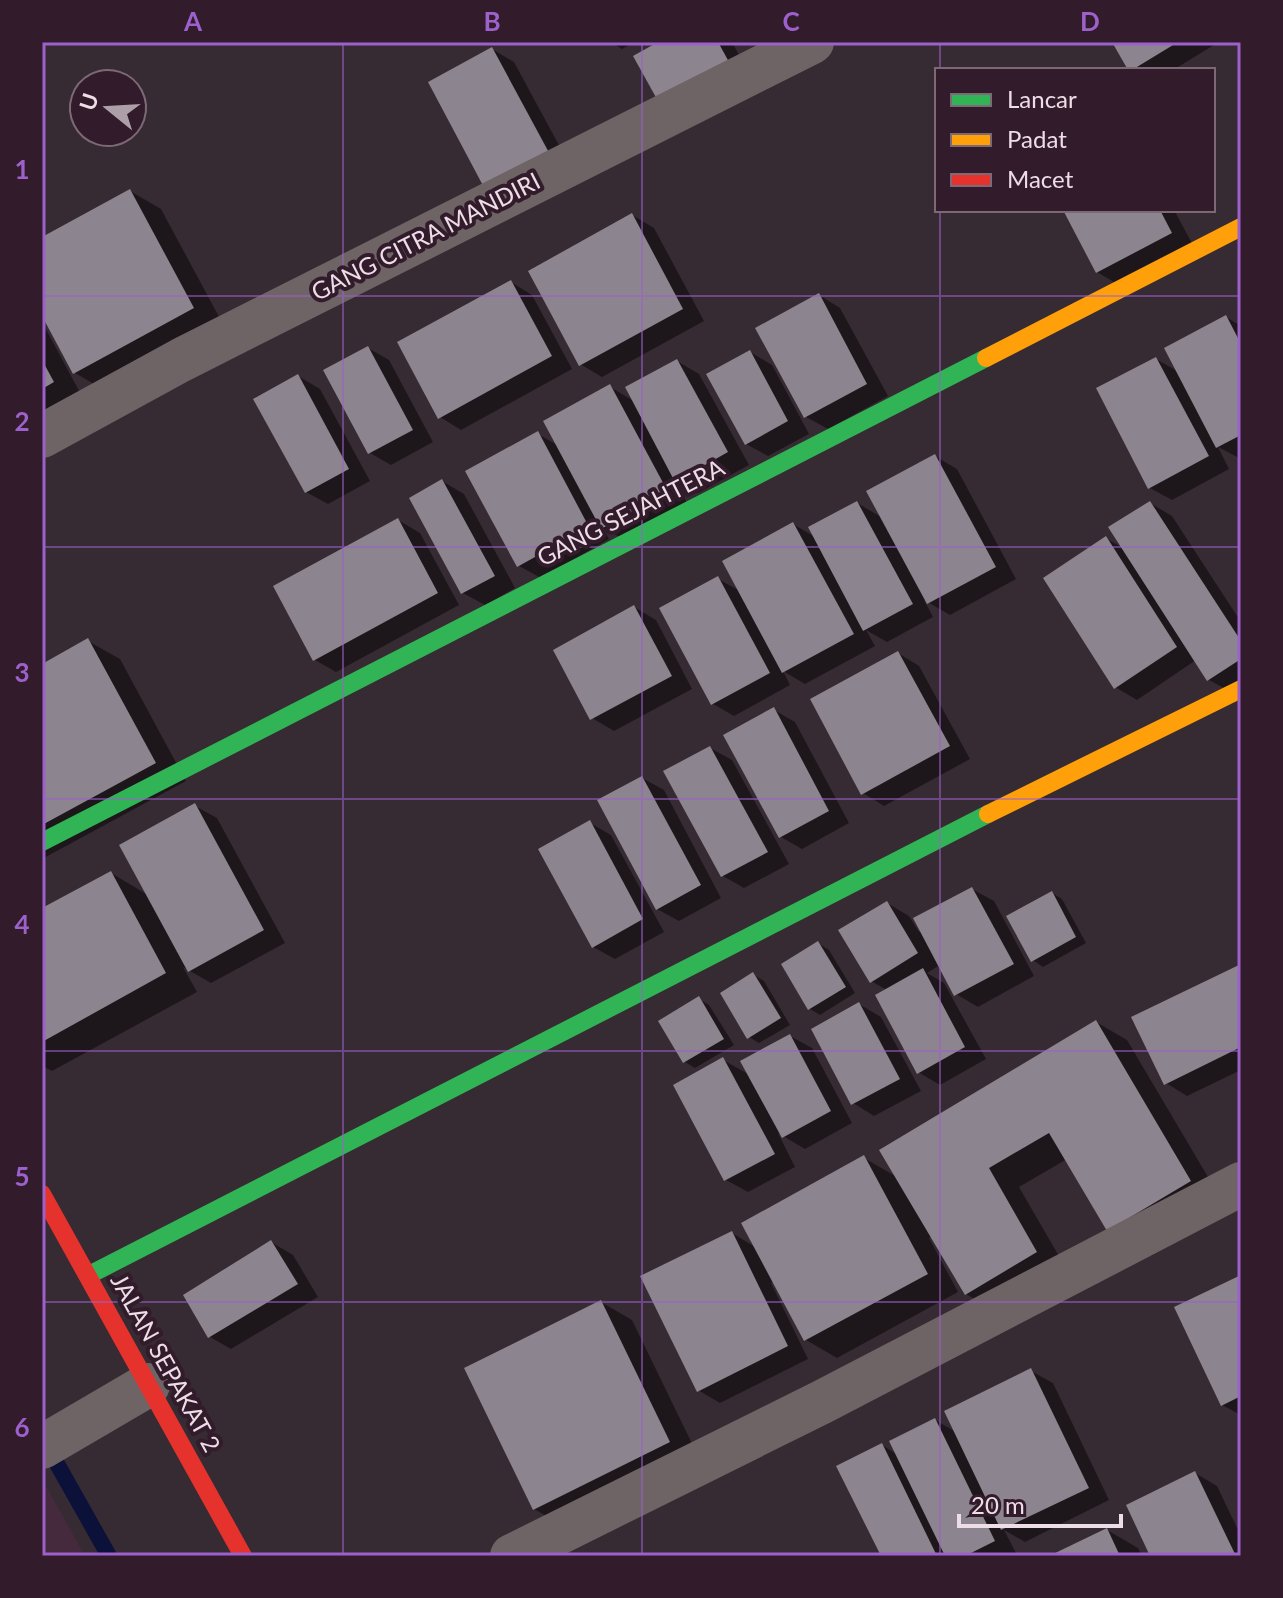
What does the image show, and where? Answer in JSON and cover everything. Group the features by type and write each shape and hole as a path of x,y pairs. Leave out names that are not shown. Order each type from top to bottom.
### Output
{"street":[{"name":"GANG CITRA MANDIRI","path":"42,436 181,360 812,42"},
{"name":"GANG SEJAHTERA","path":"42,842 1241,227"},
{"path":"89,1275 987,814 1241,689"},
{"path":"512,1556 822,1402 1241,1184"},
{"name":"JALAN SEPAKAT 2","path":"42,1194 243,1556"},
{"path":"42,1447 148,1385"}],"shaded area":[{"path":"42,1479 85,1556 42,1556"}],"building":[{"path":"658,42 718,42 729,62 658,101 633,56"},
{"path":"1112,42 1178,42 1135,68 1127,68"},
{"path":"492,47 553,160 488,195 428,82"},
{"path":"130,189 194,308 73,374 42,316 42,237"},
{"path":"1064,212 1161,212 1172,233 1096,273"},
{"path":"632,213 683,309 579,366 528,271"},
{"path":"511,280 552,356 438,419 397,342"},
{"path":"819,293 867,384 804,418 755,328"},
{"path":"1226,315 1241,344 1241,435 1216,448 1164,348"},
{"path":"368,346 413,430 368,454 323,370"},
{"path":"750,350 788,421 745,445 706,374"},
{"path":"1156,357 1209,456 1148,489 1096,388"},
{"path":"677,359 728,452 675,482 625,387"},
{"path":"42,360 54,382 42,389"},
{"path":"298,374 349,469 305,493 253,399"},
{"path":"610,384 668,492 601,529 543,421"},
{"path":"538,431 589,527 517,567 465,471"},
{"path":"935,454 996,567 927,604 866,491"},
{"path":"442,479 495,576 461,594 409,498"},
{"path":"857,501 913,604 863,631 808,527"},
{"path":"1150,501 1241,641 1241,659 1207,681 1108,527"},
{"path":"398,518 438,593 313,661 273,586"},
{"path":"793,522 854,634 782,673 722,561"},
{"path":"1106,536 1177,647 1114,689 1043,578"},
{"path":"718,576 770,673 711,705 659,608"},
{"path":"634,605 672,676 590,720 553,650"},
{"path":"88,638 156,763 42,825 42,664"},
{"path":"898,651 950,746 861,795 810,699"},
{"path":"774,707 829,811 779,838 723,735"},
{"path":"710,746 768,852 721,877 663,771"},
{"path":"642,776 701,885 656,910 597,800"},
{"path":"195,803 264,930 188,972 119,845"},
{"path":"590,820 643,919 592,948 538,849"},
{"path":"111,871 166,973 42,1042 42,908"},
{"path":"972,887 1014,964 954,996 913,918"},
{"path":"1052,891 1076,937 1031,962 1006,916"},
{"path":"887,901 918,953 870,983 838,930"},
{"path":"818,941 846,987 808,1010 781,964"},
{"path":"1241,964 1241,1047 1164,1085 1131,1017"},
{"path":"923,968 965,1047 917,1074 875,995"},
{"path":"753,972 781,1018 747,1039 720,993"},
{"path":"699,996 724,1039 683,1063 658,1021"},
{"path":"859,1002 900,1079 851,1105 811,1029"},
{"path":"1096,1020 1191,1181 1107,1231 1049,1133 989,1168 1037,1252 965,1295 879,1150"},
{"path":"790,1034 831,1111 782,1138 740,1061"},
{"path":"723,1057 775,1154 724,1181 673,1085"},
{"path":"864,1155 928,1274 804,1341 741,1223"},
{"path":"732,1231 788,1346 697,1392 640,1276"},
{"path":"271,1240 298,1284 208,1338 183,1295"},
{"path":"1241,1275 1241,1396 1221,1406 1174,1307"},
{"path":"601,1300 670,1442 533,1510 464,1368"},
{"path":"1031,1368 1089,1488 1001,1530 944,1411"},
{"path":"935,1418 995,1541 965,1556 945,1556 889,1441"},
{"path":"882,1443 937,1556 881,1556 836,1466"},
{"path":"1195,1471 1235,1554 1150,1556 1126,1505"},
{"path":"1107,1528 1120,1556 1049,1556"}],"waterway":[{"path":"47,1446 109,1556"}],"traffic: fast":[{"path":"42,842 986,358"},
{"path":"89,1275 988,814"}],"traffic: slow":[{"path":"986,358 1241,227"},
{"path":"988,814 1241,689"}],"traffic: jam":[{"path":"42,1194 243,1556"}]}
